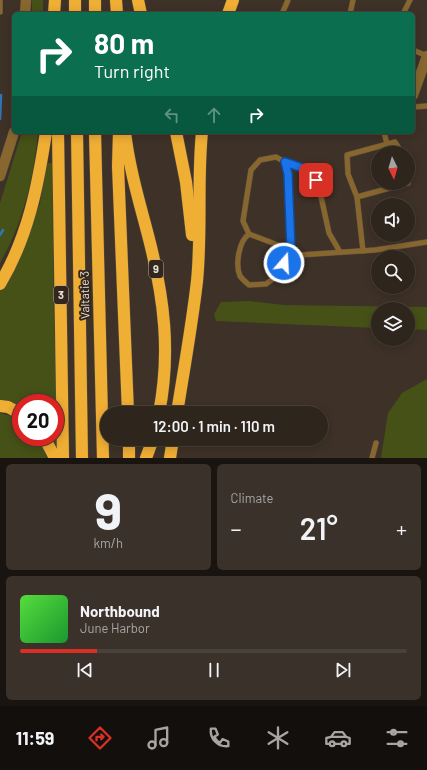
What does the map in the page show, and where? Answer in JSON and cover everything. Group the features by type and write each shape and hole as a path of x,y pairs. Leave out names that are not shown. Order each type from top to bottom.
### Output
{"highway":[{"path":"55,12 56,0"},
{"path":"75,0 75,12"},
{"path":"95,0 95,12"},
{"path":"116,0 117,12"},
{"path":"138,0 141,12"},
{"path":"229,12 233,0"},
{"path":"0,284 18,250 35,198 46,134"},
{"name":"3","path":"58,134 63,458"},
{"name":"Valtatie 3","path":"77,134 82,458"},
{"name":"Valtatie 3","path":"95,134 104,458"},
{"path":"119,134 118,166 128,406"},
{"name":"9","path":"125,134 134,179 156,269 165,320 165,367 160,406"},
{"path":"177,134 182,155 190,210 192,309"},
{"path":"178,406 197,280 200,228 199,174 202,134"},
{"path":"0,406 12,409"},
{"path":"49,446 55,458"},
{"path":"128,446 129,458"},
{"path":"146,458 150,446"},
{"path":"170,458 172,446"}],"street":[{"path":"25,12 26,0"},
{"path":"415,90 427,56"},
{"path":"0,172 13,134"}],"lane":[{"path":"0,0 0,12"},
{"path":"283,12 288,0"},
{"path":"350,12 353,0"},
{"path":"404,12 410,0"},
{"path":"415,51 427,56"},
{"path":"415,106 427,106"},
{"path":"384,134 387,144"},
{"path":"363,251 357,197 348,174 347,155 395,142 398,146"},
{"path":"340,252 329,233 316,180 308,170 285,162 276,157 260,160 251,170 243,221 249,234 300,255 363,251 427,242"},
{"path":"249,234 244,238 241,245 238,261 240,276 249,285 266,284 278,276 291,250 288,174 285,162"},
{"path":"357,197 382,190"},
{"path":"372,458 376,443"}],"green space":[{"path":"32,0 43,0 43,12 32,12"},
{"path":"21,134 38,134 34,166 26,199 15,232 0,263 0,203"},
{"path":"46,163 52,163 56,394 12,394 12,405 0,401 0,290 22,250 40,203"},
{"path":"249,301 284,305 371,306 371,328 216,321 214,314 221,302"},
{"path":"415,307 427,307 427,330 415,329"},
{"path":"427,379 427,458 381,458 388,413 402,393"},
{"path":"0,413 12,416 12,446 42,446 47,458 0,458"}],"waterway":[{"path":"0,119 1,95"},
{"path":"0,235 3,230"}],"route":[{"path":"284,263 291,250 288,207 288,174 285,162 308,170 316,180"}]}
